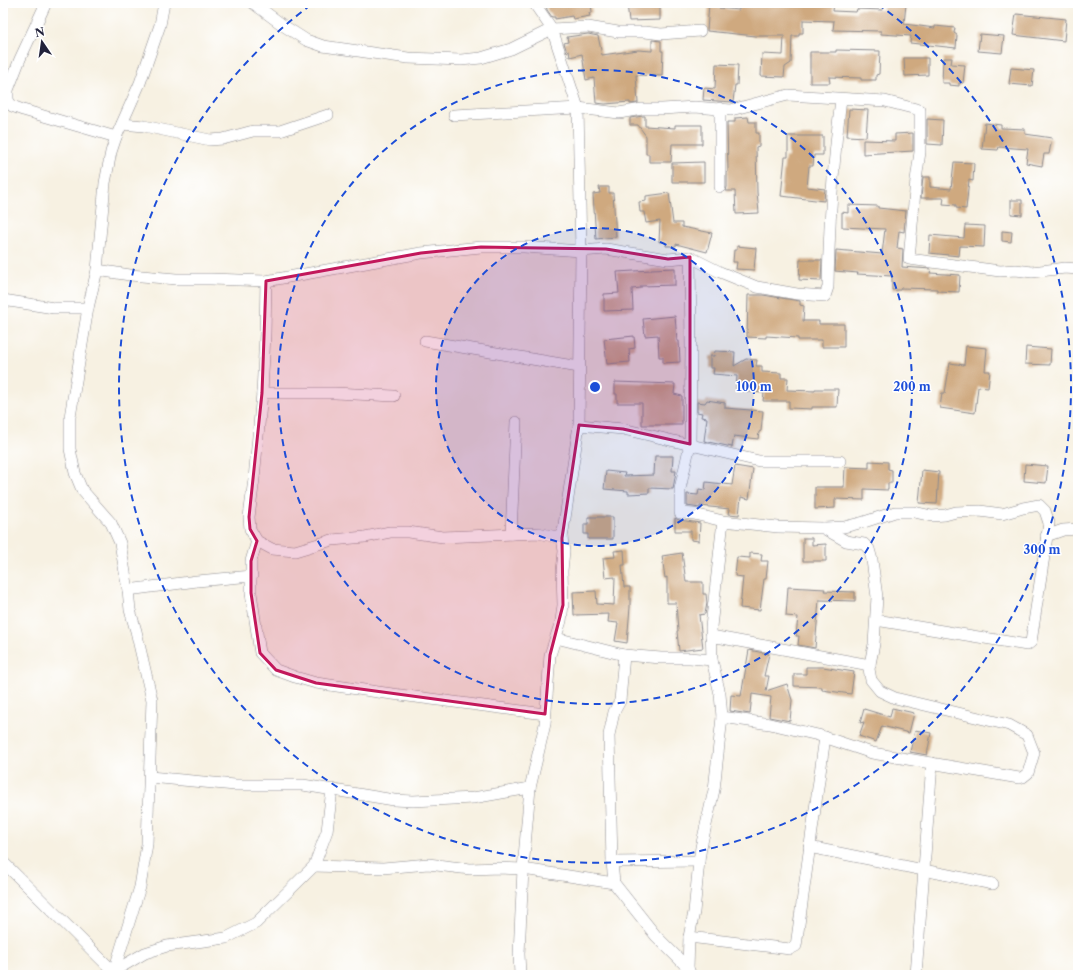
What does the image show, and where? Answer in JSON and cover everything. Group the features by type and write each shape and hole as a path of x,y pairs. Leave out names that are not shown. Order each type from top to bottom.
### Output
{"street":[{"path":"46,3 8,90 8,100 12,106 23,110 116,137"},
{"path":"116,973 140,887 147,844 152,700 130,610 120,543 111,523 82,490 75,472 70,449 70,417 88,308 97,270 105,183 116,137 140,83 160,24 164,3"},
{"path":"253,3 306,40 323,46 408,58 461,60 481,58 511,49 552,29 588,27 618,32 645,32 661,34 700,31"},
{"path":"520,975 519,954 523,869 530,788 545,724 550,655 556,638 563,605 562,570 564,551 562,538 579,425 580,250 578,108 552,29 534,3"},
{"path":"454,115 578,108 619,113 642,109 679,107 720,108 731,110 788,95 885,101 920,110 920,152 909,259 1000,271 1016,270 1032,272 1066,268 1078,269"},
{"path":"97,270 130,275 176,279 266,281 421,253 481,247 524,247 580,250 606,249 668,259 690,257 720,272 757,287 797,294 825,296 828,287 830,209 841,99"},
{"path":"720,108 720,187"},
{"path":"122,124 144,126 210,140 223,139 253,131 280,131 328,115"},
{"path":"690,257 690,444 680,489 680,513 694,514 723,521 778,527 823,528 844,527 895,512 914,512 932,516 956,512 980,511 1002,514 1039,505 1045,511 1049,523 1033,637 1031,642 1027,645 876,620"},
{"path":"266,281 262,393 249,517 250,529 257,541 272,549 295,551 332,540 365,537 390,532 408,532 443,537 538,533 562,538"},
{"path":"3,300 54,308 88,308"},
{"path":"425,342 579,367"},
{"path":"262,393 335,393 394,396"},
{"path":"511,534 516,422"},
{"path":"579,425 623,429 759,461 840,460"},
{"path":"689,972 689,937 694,912 701,847 714,790 722,717 720,694 712,660 711,636 723,521"},
{"path":"722,717 789,728 824,737 872,753 1019,778 1028,773 1034,753 1027,736 1009,725 895,698 880,691 871,680 869,669 874,644 877,597 872,560 868,549 864,544 846,541 823,528"},
{"path":"1046,536 1063,530 1078,529"},
{"path":"257,541 251,561 251,593 260,653 276,670 316,682 385,693 545,714"},
{"path":"128,590 196,581 252,576"},
{"path":"711,636 870,665"},
{"path":"556,638 624,655 712,660"},
{"path":"624,655 620,701 614,712 609,735 612,862 614,883 656,936 689,972"},
{"path":"689,937 790,949 796,946 824,737"},
{"path":"916,975 932,763"},
{"path":"150,778 235,785 303,785 394,800 413,801 473,798 530,788"},
{"path":"116,973 145,953 167,946 226,938 256,923 314,866 327,831 332,789"},
{"path":"809,847 993,884"},
{"path":"612,862 699,861"},
{"path":"3,862 116,973"},
{"path":"314,866 383,868 428,864 470,870 499,868 523,869 614,883"}],"highlighted area":[{"path":"481,247 606,249 668,259 690,257 690,444 623,429 579,425 562,538 563,605 550,655 545,714 316,683 276,670 260,653 251,593 251,561 257,541 250,529 249,517 262,393 266,281 421,253"}],"building":[{"path":"546,3 591,3 592,13 589,13 590,16 573,19 572,16 555,19 555,17 552,17 547,10"},
{"path":"627,3 660,3 660,20 629,21"},
{"path":"709,3 719,3 719,8 739,10 739,3 834,3 833,11 856,12 857,9 883,10 883,3 906,4 904,24 935,28 935,26 955,28 954,33 957,35 956,48 910,43 911,36 881,34 881,31 833,30 834,21 803,20 803,33 799,33 799,36 792,36 791,63 785,67 784,77 761,76 762,54 783,55 784,36 756,36 707,31"},
{"path":"1016,14 1066,19 1064,41 1013,35"},
{"path":"588,34 598,36 602,55 638,50 652,51 652,40 661,41 661,51 663,51 662,76 636,75 638,103 596,103 594,78 586,80 582,54 570,57 569,51 567,52 564,43 568,42 567,37"},
{"path":"980,34 1004,36 1002,53 978,51"},
{"path":"836,50 880,51 879,74 876,75 876,80 829,77 830,83 810,83 810,52 836,52"},
{"path":"904,58 928,58 928,75 905,76"},
{"path":"943,58 952,58 951,64 965,65 963,83 959,83 959,86 949,85 949,83 942,83"},
{"path":"716,64 738,65 737,85 735,85 733,102 703,100 704,88 715,89"},
{"path":"1011,68 1034,70 1032,86 1009,84"},
{"path":"849,109 868,110 866,137 847,136"},
{"path":"645,116 645,126 675,128 675,125 702,125 702,144 672,144 671,162 649,162 649,154 646,154 646,136 638,125 630,125 630,118"},
{"path":"748,117 749,122 756,122 756,133 759,133 759,146 756,147 759,213 736,214 735,191 726,191 728,172 727,122 735,122 735,118"},
{"path":"927,119 943,120 942,145 927,144"},
{"path":"985,123 1001,125 1001,128 1025,129 1025,134 1052,138 1049,154 1044,154 1042,166 1026,163 1028,149 999,147 998,150 982,149"},
{"path":"913,133 913,151 863,154 863,140 895,141 895,134"},
{"path":"788,136 823,136 823,155 814,155 813,166 809,166 807,187 825,189 824,201 781,196 785,157 788,157"},
{"path":"704,162 704,182 672,182 672,163"},
{"path":"954,162 974,163 973,181 969,180 966,209 956,208 956,205 943,204 944,198 921,198 923,177 930,177 930,187 951,189"},
{"path":"599,187 609,187 609,193 613,193 616,237 596,239 593,194 600,193"},
{"path":"669,193 673,223 682,223 682,227 712,233 707,252 676,244 676,246 666,246 666,242 659,242 660,221 646,223 644,212 640,212 639,202 646,201 646,196"},
{"path":"1011,200 1022,200 1022,215 1011,214"},
{"path":"848,205 878,206 878,208 906,211 904,232 899,231 897,248 903,249 902,267 931,269 930,273 960,275 959,292 937,291 937,289 901,288 900,290 892,290 892,276 835,271 836,250 882,254 885,229 842,227 842,212 848,213"},
{"path":"965,225 985,226 984,247 960,246 959,256 929,253 930,235 964,238"},
{"path":"1002,231 1012,232 1011,242 1002,241"},
{"path":"737,246 756,248 754,270 736,269 737,262 733,262 734,250 737,250"},
{"path":"800,260 822,260 821,281 799,280"},
{"path":"675,268 675,285 641,286 641,288 632,289 633,310 604,311 604,294 619,293 617,272"},
{"path":"748,295 763,295 800,301 800,305 804,306 803,321 819,321 819,324 844,324 844,347 822,347 822,340 798,340 798,338 766,336 766,338 747,337"},
{"path":"675,316 677,341 679,341 680,362 663,363 663,357 659,357 658,335 645,336 643,319"},
{"path":"634,336 635,348 629,349 630,362 607,364 604,339"},
{"path":"966,346 987,348 985,371 990,371 988,388 978,387 975,413 940,408 942,393 945,393 950,363 964,365"},
{"path":"1026,347 1051,349 1050,365 1025,364"},
{"path":"715,351 735,352 734,366 746,359 757,360 756,366 762,366 762,372 781,373 781,378 788,378 787,390 815,391 815,389 838,389 837,407 812,407 812,409 789,408 789,401 763,401 764,393 736,389 737,376 713,374 714,368 710,368 710,356 714,356"},
{"path":"615,382 675,384 674,394 682,396 682,425 642,425 642,403 617,403"},
{"path":"707,400 725,403 725,408 763,411 761,431 759,432 758,439 734,436 732,447 704,441 707,418 701,417 702,413 697,412 697,402 705,403"},
{"path":"655,456 673,456 672,471 676,471 673,489 649,488 649,493 628,494 628,491 604,489 606,471 625,473 624,476 654,475"},
{"path":"869,461 888,462 888,469 892,470 892,483 888,483 888,490 864,489 864,500 835,499 835,508 815,509 815,487 844,487 845,467 869,468"},
{"path":"1025,464 1048,466 1046,483 1024,481"},
{"path":"735,466 753,469 749,499 741,497 739,515 729,514 730,509 687,506 687,494 698,495 699,489 705,490 706,482 732,485"},
{"path":"922,470 939,472 937,504 919,503"},
{"path":"588,517 613,517 613,539 588,539 588,534 584,534 584,524 588,524"},
{"path":"675,518 700,523 699,541 691,540 691,531 675,531"},
{"path":"803,538 812,538 812,545 826,544 826,561 803,561"},
{"path":"624,550 625,565 622,565 624,587 630,587 627,643 615,641 618,623 608,622 609,614 574,615 573,592 596,591 597,604 614,605 615,577 605,578 603,558 615,557 614,551"},
{"path":"682,553 686,582 703,582 703,594 706,594 707,603 705,614 699,615 703,648 679,651 676,603 667,603 667,577 665,578 662,556"},
{"path":"750,553 762,554 761,561 768,561 760,610 740,608 743,577 735,576 737,557 750,558"},
{"path":"788,587 825,589 824,591 855,592 855,601 819,600 815,648 798,645 799,636 796,636 798,617 786,616"},
{"path":"749,650 769,654 764,676 769,676 766,691 787,684 792,700 790,721 769,717 771,697 752,694 750,714 730,711 731,695 741,696"},
{"path":"806,667 823,667 854,672 851,694 822,690 822,687 794,686 794,674 806,674"},
{"path":"892,708 914,713 909,733 882,726 876,742 859,736 864,722 860,723 864,709 890,717"},
{"path":"915,730 931,733 927,755 910,752"}]}
